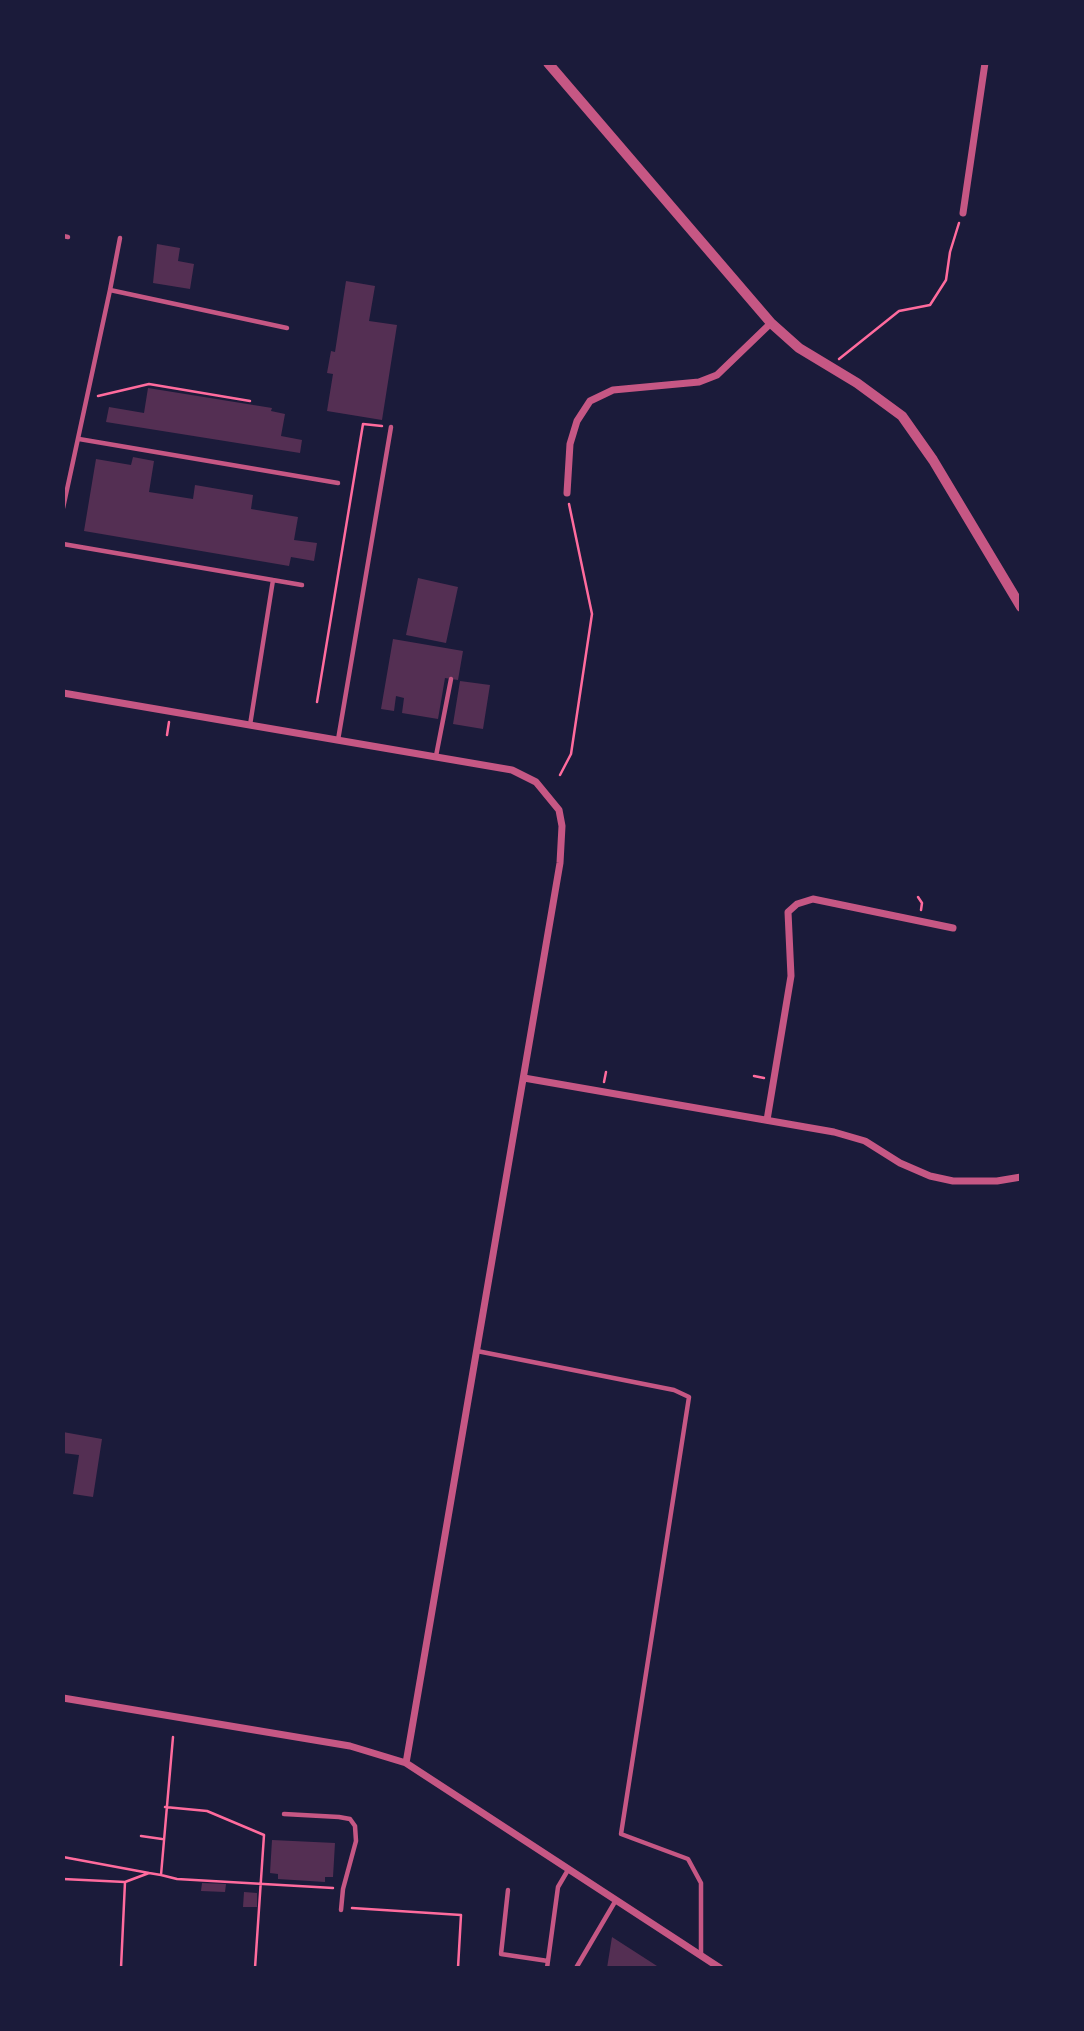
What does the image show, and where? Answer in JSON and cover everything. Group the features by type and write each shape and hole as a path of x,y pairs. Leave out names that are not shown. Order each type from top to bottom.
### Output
{"street":[{"path":"548,63 771,323 799,348 857,383 902,416 933,460 1021,607"},
{"path":"963,213 985,63"},
{"path":"567,493 570,444 577,421 590,401 613,390 699,382 718,375 771,323"},
{"path":"63,693 512,770 536,782 550,795 559,810 562,826 561,863 406,1763"},
{"path":"767,1120 791,976 788,912 797,904 813,899 953,928"},
{"path":"524,1078 834,1132 865,1141 900,1163 953,1181 997,1181 1021,1177"},
{"path":"63,1698 350,1746 406,1763 720,1968"}],"lane":[{"path":"63,508 120,238"},
{"path":"110,290 287,328"},
{"path":"338,741 388,424"},
{"path":"79,439 338,483"},
{"path":"63,544 302,585"},
{"path":"250,726 273,580"},
{"path":"436,757 451,679"},
{"path":"477,1351 674,1390 689,1397 621,1835 688,1859 701,1883 701,1956"},
{"path":"284,1814 350,1819 357,1833 341,1908"},
{"path":"547,1968 558,1887 568,1870"},
{"path":"508,1890 501,1954 548,1961"},
{"path":"576,1968 616,1900"}],"path":[{"path":"839,359 899,311 930,305 946,280 950,252 963,213"},
{"path":"94,396 149,384 250,401"},
{"path":"317,702 363,424 388,424"},
{"path":"560,775 571,754 592,614 567,493"},
{"path":"167,735 169,723"},
{"path":"918,897 922,903"},
{"path":"161,1875 173,1737"},
{"path":"165,1807 207,1811 264,1835 255,1968"},
{"path":"141,1836 163,1839"},
{"path":"63,1857 177,1879 343,1889"},
{"path":"63,1879 125,1882 149,1873"},
{"path":"121,1968 125,1882"},
{"path":"341,1908 461,1915 458,1968"}],"building":[{"path":"157,244 180,248 178,261 194,264 190,289 153,283"},
{"path":"346,281 375,286 369,321 397,325 382,420 327,411 333,374 327,373 331,351 335,352"},
{"path":"148,388 272,408 271,411 285,414 281,436 302,440 300,453 106,422 109,407 144,413"},
{"path":"133,457 154,461 149,492 193,499 195,485 253,495 251,509 298,517 294,540 317,543 314,561 291,557 289,566 84,531 96,459 131,465"},
{"path":"418,578 458,587 446,643 406,635"},
{"path":"393,639 463,651 458,680 445,678 438,719 402,713 404,698 396,696 394,711 381,709"},
{"path":"460,681 490,685 483,729 453,724"},
{"path":"63,1432 102,1439 93,1497 73,1494 79,1455 63,1453"},
{"path":"272,1840 335,1843 333,1877 325,1877 325,1882 278,1879 278,1874 270,1873"},
{"path":"202,1883 226,1884 225,1892 201,1891"},
{"path":"244,1892 257,1893 257,1907 243,1907"},
{"path":"612,1937 657,1966 657,1968 607,1968"}]}
